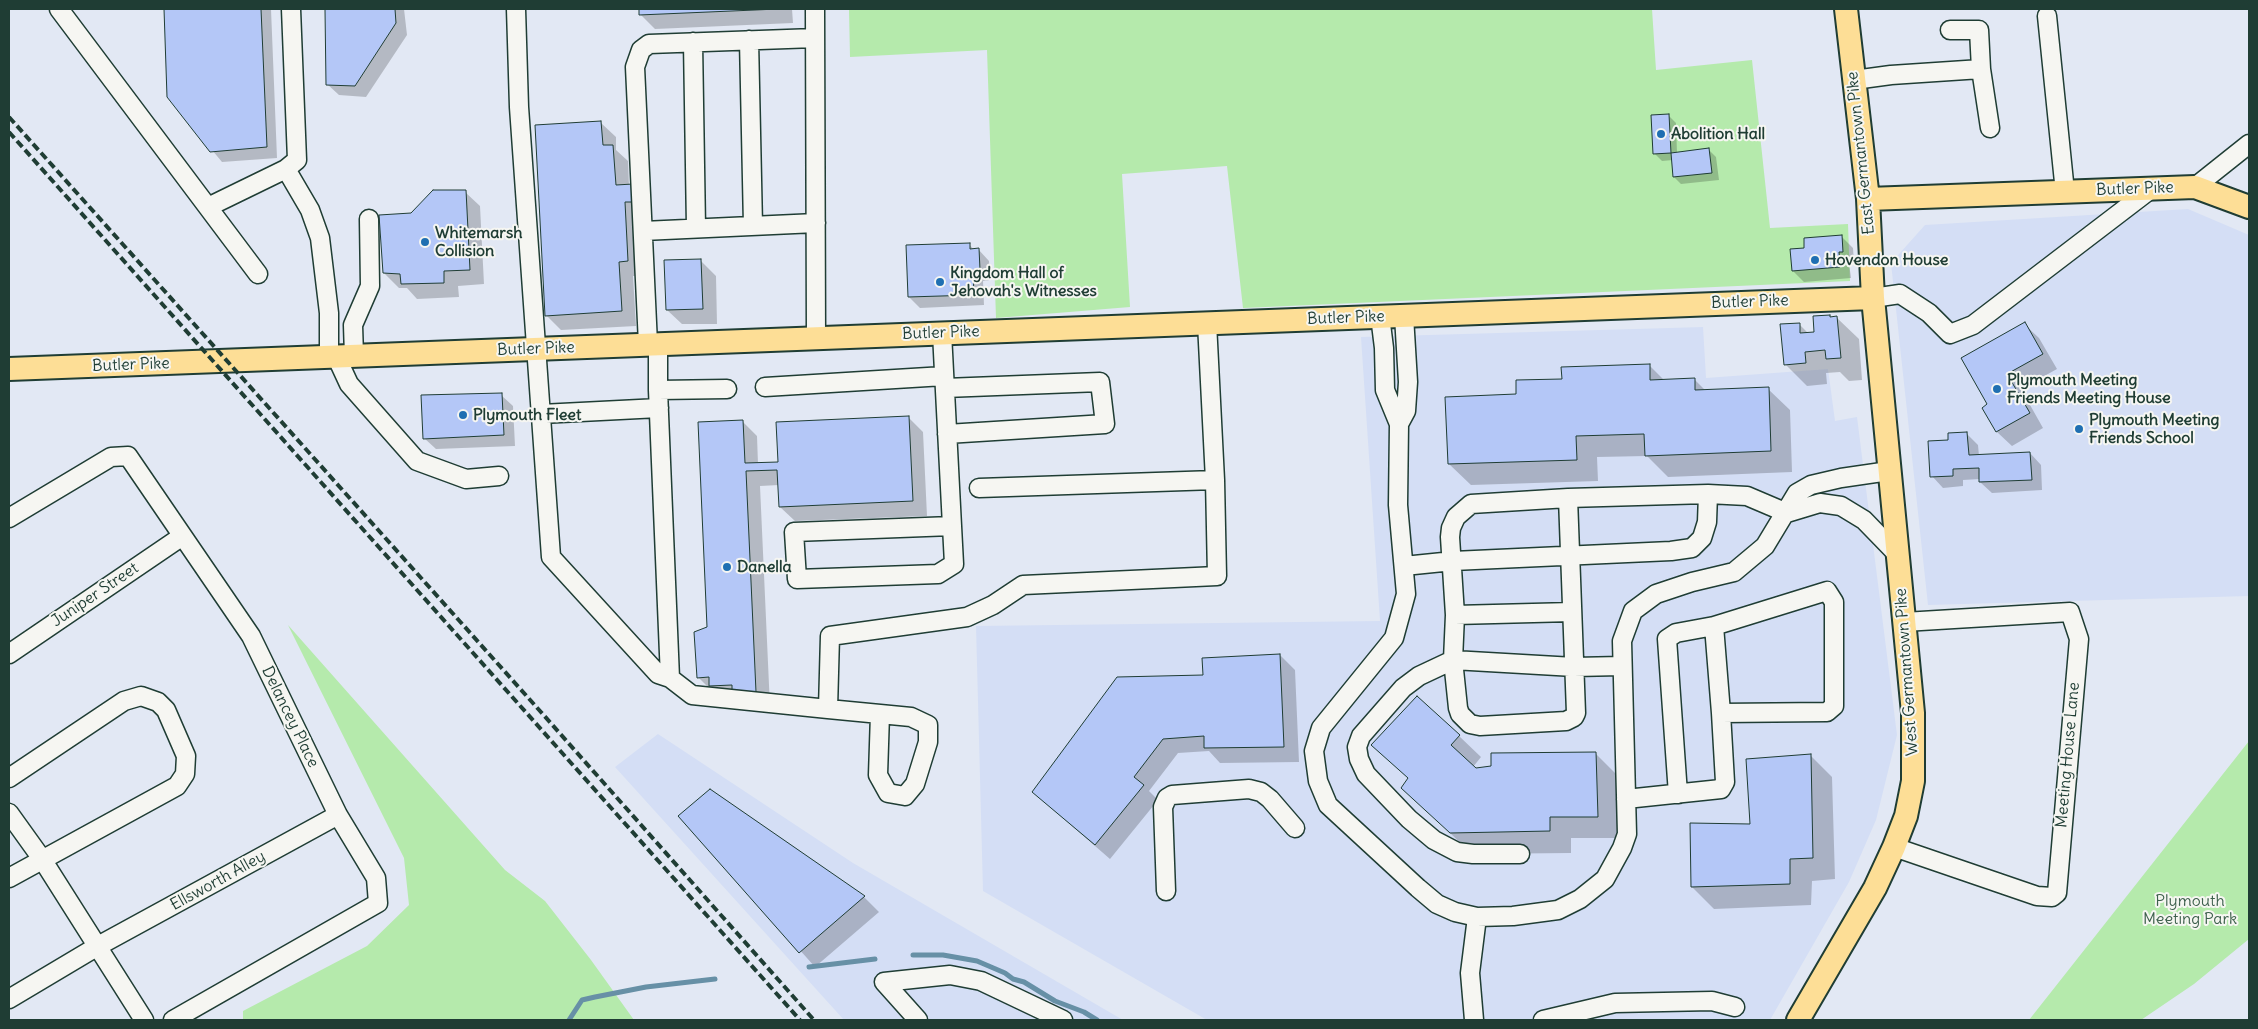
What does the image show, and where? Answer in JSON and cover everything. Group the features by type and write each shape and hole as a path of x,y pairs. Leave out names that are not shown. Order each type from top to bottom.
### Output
{"main road":[{"name":"East Germantown Pike","path":"1846,9 1868,199 1873,298"},
{"name":"Butler Pike","path":"1868,199 2195,187 2249,207"},
{"name":"Butler Pike","path":"9,369 1873,298"},
{"name":"West Germantown Pike","path":"1798,1020 1857,921 1894,847 1906,816 1914,781 1913,713 1873,298"}],"street":[{"path":"59,9 258,274"},
{"path":"208,207 286,170 297,160 291,9"},
{"path":"516,9 519,107 551,557 658,674 670,678 692,695 912,717 928,725 928,742 915,784 905,796 888,793 878,775 880,714"},
{"path":"815,9 816,338"},
{"path":"2046,16 2065,192"},
{"path":"1950,30 1979,30 1981,69 1990,128"},
{"path":"670,678 658,390 643,230 636,58 641,50 649,44 815,38"},
{"path":"749,40 753,226"},
{"path":"693,42 696,228"},
{"path":"1854,80 1892,75 1981,69"},
{"path":"2195,187 2249,144"},
{"path":"286,170 310,210 320,238 329,313 339,356 349,384 417,461 466,479 499,476"},
{"path":"1873,298 1900,294 1930,313 1950,334 1973,325 2151,189"},
{"path":"339,356 370,286 369,219"},
{"path":"643,230 816,223"},
{"path":"1380,316 1384,348 1385,390 1399,424 1398,505 1406,594 1394,638 1321,728 1314,751 1318,781 1328,805 1418,888 1437,904 1455,912 1477,917 1513,916 1558,910 1580,899 1605,879 1622,848 1627,834 1621,666 1622,641 1633,611 1656,594 1692,582 1734,572 1766,546 1797,493 1811,485 1889,471"},
{"path":"1399,424 1406,411 1408,382 1404,316"},
{"path":"828,708 830,636 967,617 993,605 1023,585 1217,576 1215,480 1207,323"},
{"path":"942,333 954,564 938,574 797,579 794,532 952,526"},
{"path":"765,387 945,382 1100,382 1105,424 947,434"},
{"path":"658,390 727,389"},
{"path":"541,414 658,408"},
{"name":"Delancey Place","path":"10,512 111,457 128,456 181,537 251,636 338,815 376,878 378,903 173,1020"},
{"path":"979,488 1215,480"},
{"path":"1404,566 1453,561 1570,554 1671,551 1692,548 1702,538 1706,522 1708,494"},
{"path":"1568,498 1576,713 1569,720 1480,726 1470,724 1460,714 1453,660 1456,615 1451,528 1456,517 1472,504 1568,498 1708,494 1747,496 1787,513 1820,503 1841,506 1864,520 1897,554"},
{"name":"Juniper Street","path":"9,654 181,537"},
{"path":"1678,794 1667,639 1676,634 1714,626 1827,591 1834,602 1834,706 1827,712 1721,713"},
{"path":"1456,615 1572,612"},
{"name":"Meeting House Lane","path":"1894,847 2037,896 2052,897 2057,892 2078,639 2070,612 1904,622"},
{"path":"1626,799 1721,789 1725,782 1714,626"},
{"path":"1520,854 1473,854 1457,852 1445,846 1409,819 1366,774 1359,759 1357,747 1361,736 1403,688 1419,676 1453,660 1574,667 1621,666"},
{"path":"9,778 124,701 141,696 158,702 166,710 186,756 185,774 177,786 9,878"},
{"path":"1166,891 1162,807 1167,798 1172,795 1249,789 1261,792 1270,799 1295,828"},
{"path":"9,813 42,859 144,1020"},
{"name":"Ellsworth Alley","path":"9,999 98,946 338,815"},
{"path":"1474,1020 1470,973 1477,917"},
{"path":"918,1020 884,982 950,975 981,981 1063,1020"},
{"path":"1543,1020 1615,1003 1712,1001 1735,1007"}],"shaded area":[{"name":"Plymouth Meeting Friends School","path":"2188,209 2249,235 2249,596 1928,605 1891,263 1925,225"},
{"path":"1703,327 1706,378 1828,369 1835,421 1857,417 1897,735 1876,820 1849,882 1770,1020 1207,1020 983,891 976,626 1380,621 1361,337"},
{"path":"658,734 853,863 1123,1020 844,1020 615,767"}],"green space":[{"path":"849,9 1652,9 1656,70 1752,60 1770,228 1848,224 1850,281 1243,308 1227,166 1122,174 1130,307 996,318 987,50 850,57"},
{"path":"288,625 505,870 545,901 591,960 634,1020 243,1020 243,1011 367,946 409,905 404,858"},
{"name":"Plymouth Meeting Park","path":"2249,741 2249,939 2194,984 2141,1020 2029,1020"}],"building":[{"path":"164,9 261,9 267,147 210,152 167,97"},
{"path":"325,9 395,9 396,23 355,86 326,85"},
{"path":"639,9 778,9 639,15"},
{"name":"Abolition Hall","path":"1669,114 1671,153 1653,154 1651,115"},
{"path":"601,121 603,145 613,145 616,185 633,184 634,202 625,202 628,261 619,262 622,311 545,316 535,125"},
{"path":"1709,148 1712,173 1673,177 1671,153"},
{"name":"Whitemarsh Collision","path":"433,190 466,190 470,270 444,271 444,283 401,284 400,274 383,273 379,215 411,213"},
{"name":"Hovendon House","path":"1842,235 1843,252 1839,252 1840,267 1792,271 1790,249 1804,248 1804,238"},
{"name":"Kingdom Hall of Jehovah's Witnesses","path":"970,243 970,249 979,248 980,270 973,270 974,295 908,297 906,245"},
{"path":"701,259 703,309 666,310 664,260"},
{"path":"1830,315 1830,317 1837,316 1841,358 1826,359 1825,350 1805,352 1806,363 1784,365 1780,324 1800,323 1800,333 1814,332 1813,316"},
{"name":"Plymouth Meeting Friends Meeting House","path":"2025,322 2043,354 2007,374 2030,413 1996,432 1982,408 1987,404 1961,358"},
{"path":"1650,364 1650,380 1695,378 1695,390 1769,387 1771,451 1645,456 1644,434 1576,436 1577,460 1448,464 1445,397 1516,394 1516,380 1562,379 1561,367"},
{"name":"Plymouth Fleet","path":"502,393 504,435 423,439 421,395"},
{"name":"Danella","path":"909,416 913,501 779,507 777,470 746,471 756,692 732,693 732,685 709,686 709,677 697,678 694,632 707,627 698,422 743,420 745,463 778,462 776,422"},
{"path":"1967,432 1969,455 2030,452 2032,480 1979,482 1979,468 1953,469 1953,476 1930,477 1928,441 1948,440 1948,433"},
{"path":"1280,654 1284,747 1204,748 1204,736 1163,739 1134,777 1144,785 1095,845 1032,792 1117,677 1203,675 1202,658"},
{"path":"1417,696 1460,735 1451,745 1476,768 1491,766 1491,753 1596,752 1598,817 1550,817 1550,831 1450,833 1401,788 1408,778 1371,745"},
{"path":"1811,754 1813,858 1790,859 1790,884 1691,887 1690,823 1750,824 1746,759"},
{"path":"710,789 865,896 799,953 678,816"}],"waterway":[{"path":"913,955 943,955 977,961 1005,973 1013,979 1024,982 1055,1001 1084,1012 1097,1020"},
{"path":"809,967 875,959"},
{"path":"569,1020 582,1000 646,987 715,979"}],"railway":[{"path":"9,117 814,1020"},
{"path":"9,132 800,1020"}],"place":[{"name":"Abolition Hall","path":"1661,134"},
{"name":"Whitemarsh Collision","path":"425,242"},
{"name":"Hovendon House","path":"1815,260"},
{"name":"Kingdom Hall of Jehovah's Witnesses","path":"940,282"},
{"name":"Plymouth Meeting Friends Meeting House","path":"1997,389"},
{"name":"Plymouth Fleet","path":"463,415"},
{"name":"Plymouth Meeting Friends School","path":"2079,429"},
{"name":"Danella","path":"727,567"}]}
